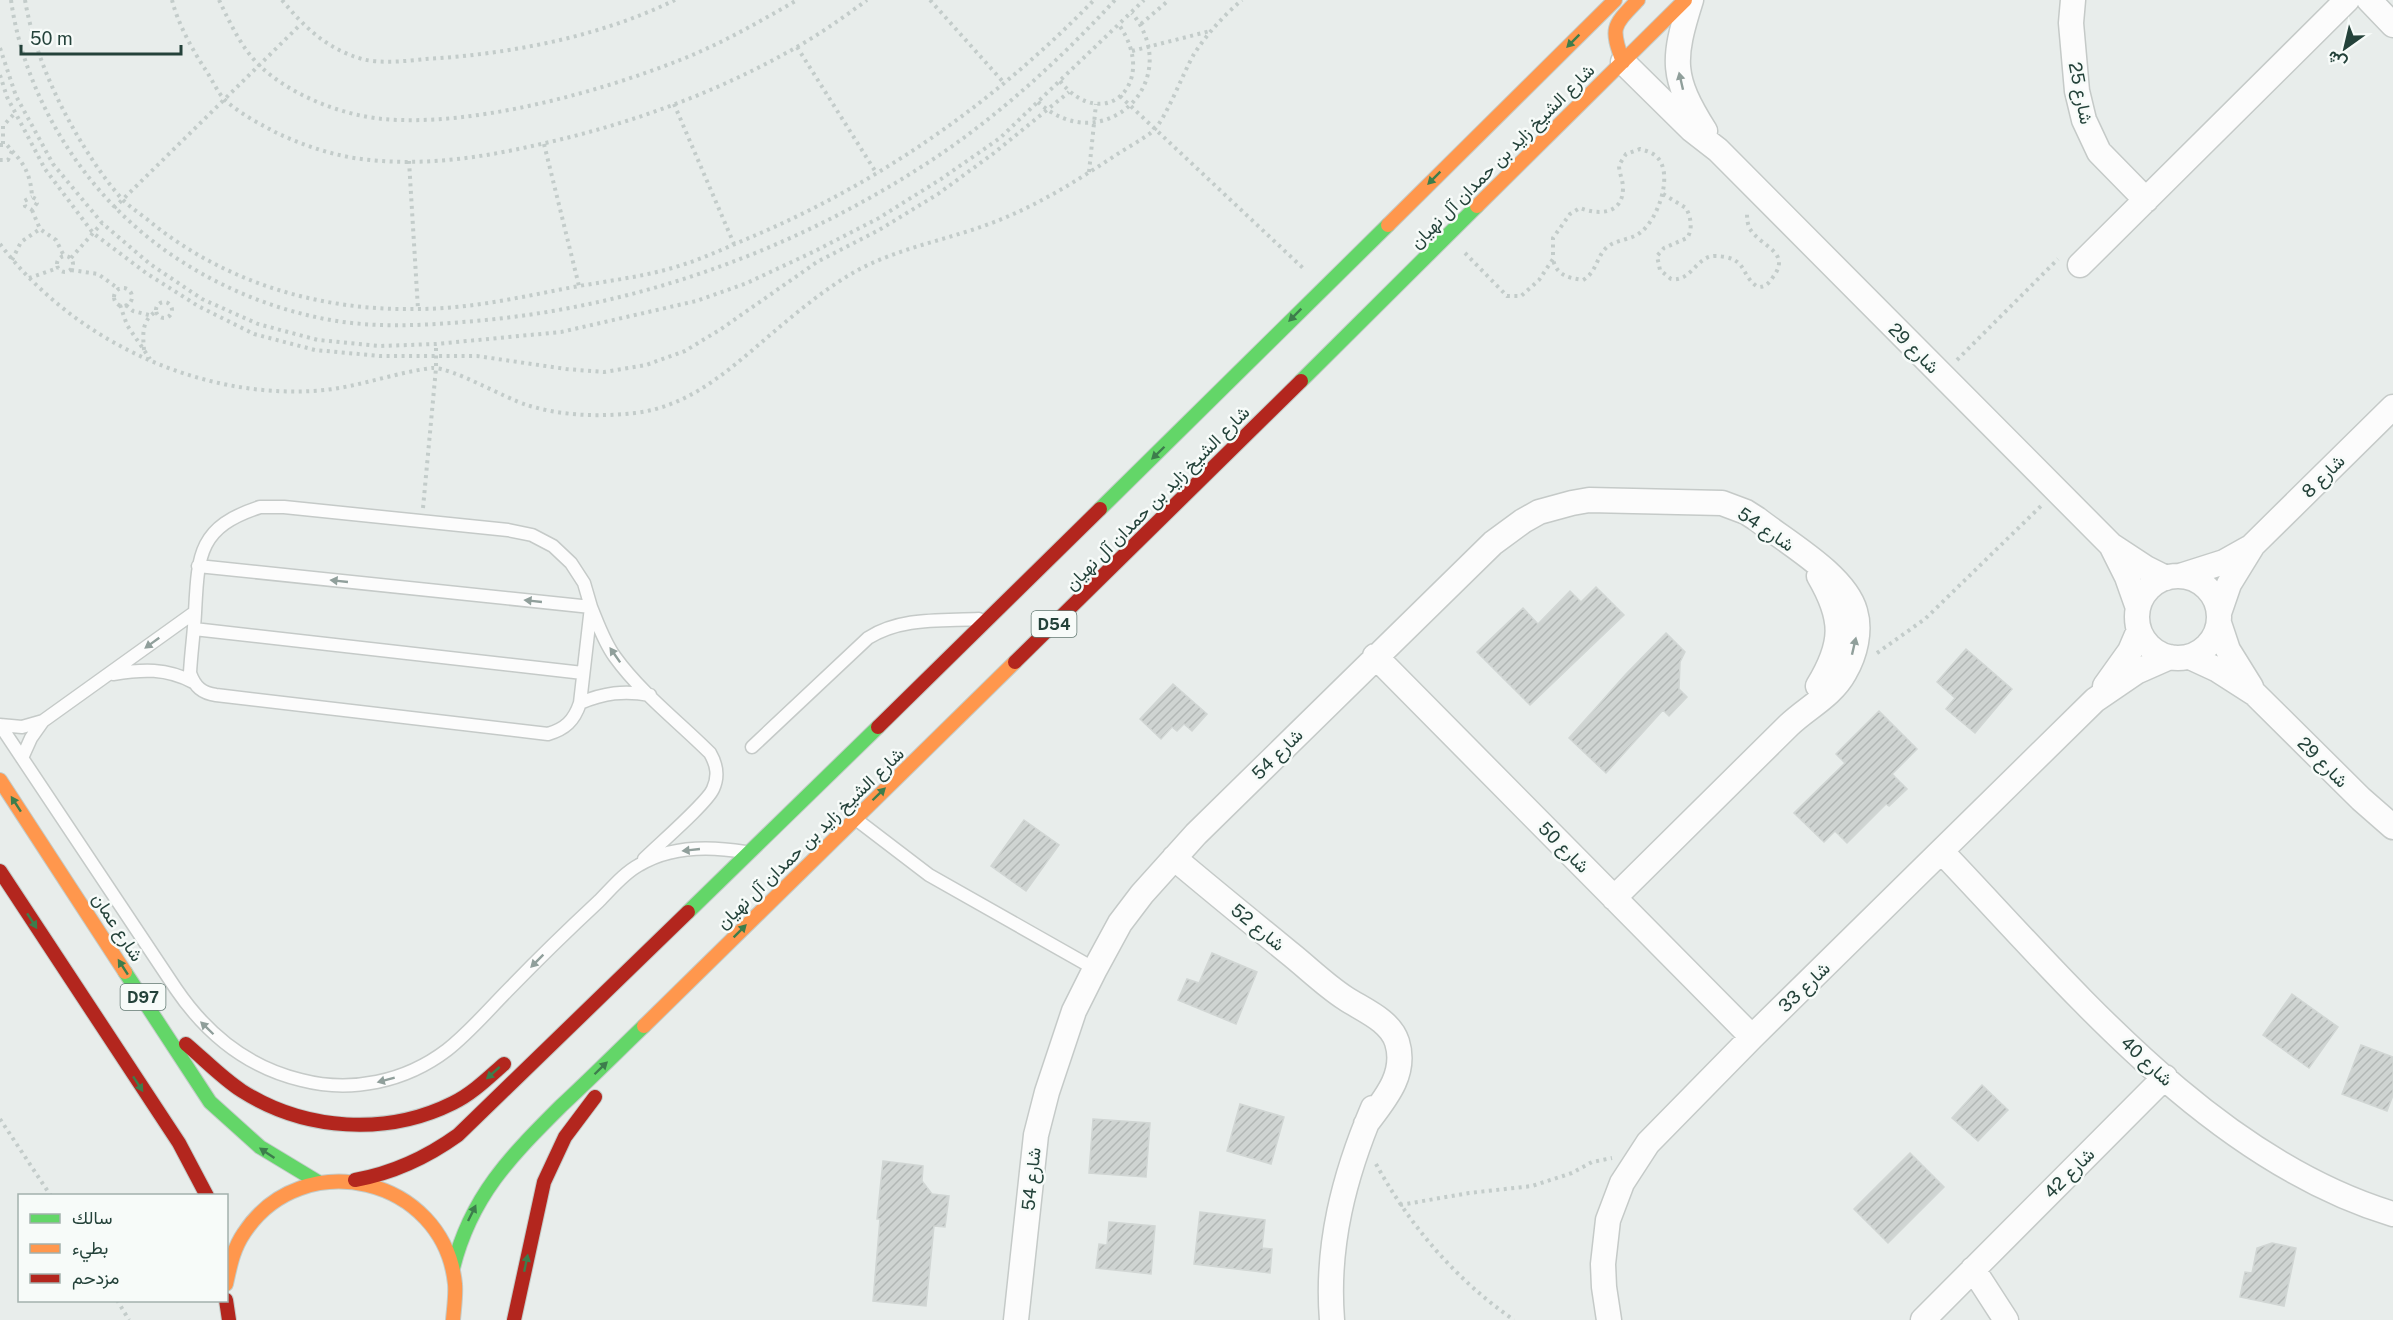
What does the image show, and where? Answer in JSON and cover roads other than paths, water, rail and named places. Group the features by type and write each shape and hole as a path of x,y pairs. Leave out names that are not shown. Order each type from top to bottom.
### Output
{"main road":[{"name":"شارع الشيخ زايد بن حمدان آل نهيان","path":"355,1180 375,1177 416,1164 453,1140 989,618 1615,0"},
{"path":"1623,62 1614,37 1614,27 1638,0"},
{"name":"شارع الشيخ زايد بن حمدان آل نهيان","path":"453,1268 473,1210 499,1169 1127,553 1685,0"},
{"name":"شارع عمان","path":"0,780 210,1102 234,1126 278,1161 318,1182"},
{"name":"D97","path":"0,872 179,1143 206,1194"},
{"path":"564,1014 591,1005"},
{"path":"646,1042 647,1022"},
{"path":"162,1026 249,1096 291,1114 324,1122 357,1126 390,1123 423,1116 453,1103 476,1089 518,1051"},
{"path":"514,1320 544,1182 551,1163 570,1128 607,1085"},
{"path":"228,1273 231,1257 244,1230 264,1208 289,1191 318,1182 355,1180 388,1190 418,1209 440,1236 453,1268 456,1301 453,1320"},
{"path":"228,1249 231,1257"},
{"path":"226,1302 229,1320"}],"street":[{"name":"شارع 29","path":"1690,0 1677,52 1680,84 1685,98 1718,150"},
{"name":"شارع 25","path":"2073,0 2071,23 2077,91 2084,120 2099,153 2146,200"},
{"path":"2080,265 2347,0"},
{"path":"2369,0 2393,25"},
{"name":"شارع 29","path":"1623,62 1691,129 1718,150 2111,545 2146,568 2173,577"},
{"name":"شارع 8","path":"2219,618 2229,584 2253,545 2393,407"},
{"name":"شارع 54","path":"1016,1320 1036,1135 1060,1050 1074,1011 1120,923 1174,858 1376,657 1507,531 1539,513 1589,500 1722,503 1746,512 1832,575 1855,609 1857,633 1851,658 1845,673 1826,695 1792,722 1614,898"},
{"name":"شارع 29","path":"2111,545 2127,577 2139,619"},
{"name":"شارع 8","path":"2173,577 2224,562 2253,545"},
{"name":"شارع 54","path":"1792,722 1827,671 1838,635 1836,610 1832,598 1809,558"},
{"path":"2173,577 2202,584 2211,593 2219,618 2215,635 2208,645 2180,657 2151,648 2139,619 2142,597 2150,588 2173,577"},
{"name":"شارع 29","path":"2219,618 2228,650 2255,694"},
{"name":"شارع 33","path":"1609,1320 1604,1287 1604,1240 1614,1201 1634,1162 1648,1143 1752,1037 2095,700 2130,651 2139,619"},
{"name":"شارع 50","path":"1376,657 1752,1037"},
{"name":"شارع 29","path":"2180,657 2224,673 2255,694 2361,799 2393,827"},
{"name":"شارع 33","path":"2095,700 2136,672 2180,657"},
{"name":"شارع 40","path":"1942,852 2071,987 2190,1100 2267,1155 2326,1187 2393,1214"},
{"name":"شارع 52","path":"1174,858 1342,996 1373,1029 1383,1051 1383,1078 1347,1180 1334,1236 1331,1271 1332,1320"},
{"name":"شارع 42","path":"1923,1320 2165,1077"},
{"path":"1973,1269 2006,1320"}],"lane":[{"path":"0,725 176,989 202,1023 219,1039 254,1063 273,1071 313,1083 352,1085 372,1083 411,1072 430,1062 463,1036 574,924 708,797 713,791 717,772 716,764 710,753 632,677 614,656 601,632 584,583 571,562 553,546 539,539 508,530 422,519 261,507 238,514 220,527 205,545 198,566 190,673 199,689 216,695 548,734 569,724 580,703 591,607"},
{"path":"198,566 591,607"},
{"path":"22,758 31,738 43,721 195,612"},
{"path":"752,747 868,638 880,630 907,622 989,618"},
{"path":"194,629 583,672"},
{"path":"109,674 155,669 193,682"},
{"path":"580,703 615,692 651,696"},
{"path":"0,725 22,727 43,721"},
{"path":"855,818 929,874 1095,969"},
{"path":"637,866 656,856 693,849 749,852"}]}
